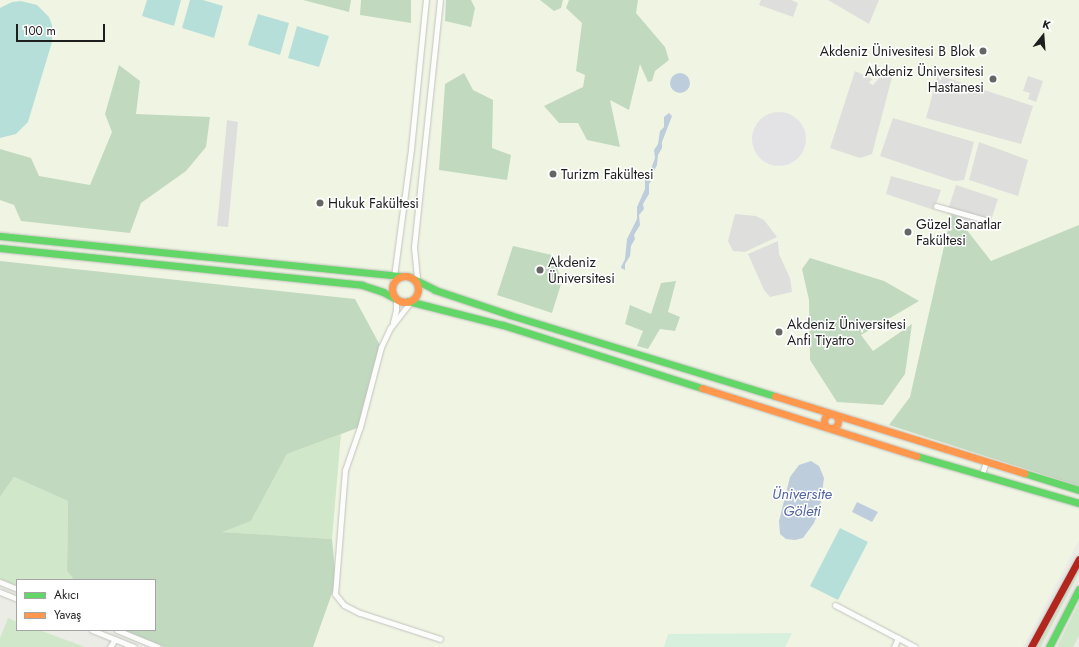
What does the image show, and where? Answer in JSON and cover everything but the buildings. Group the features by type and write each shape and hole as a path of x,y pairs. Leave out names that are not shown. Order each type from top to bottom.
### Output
{"street":[{"path":"426,0 410,149 392,292 396,299 396,310 390,328 381,347 360,427 345,470 336,594 344,605 360,613 440,639"},
{"path":"390,328 415,296 418,288 414,279 414,247 440,0"},
{"path":"936,206 985,220"},
{"path":"0,236 402,276 414,279 435,290 502,313 1079,490"},
{"path":"0,248 362,285 384,292 396,299 410,301 503,325 829,428 1079,503"},
{"path":"393,284 402,276"},
{"path":"829,428 834,427 838,423 837,417 833,414"},
{"path":"982,474 986,462"},
{"path":"1031,647 1079,559"},
{"path":"0,582 16,589"},
{"path":"1049,647 1079,590"},
{"path":"0,592 16,599"},
{"path":"836,605 915,647"},
{"path":"95,631 134,647"},
{"path":"119,631 158,647"},
{"path":"894,647 898,638"},
{"path":"110,647 115,639"}],"shaded area":[{"name":"Akdeniz Üniversitesi","path":"0,0 1079,0 1079,540 1023,647 164,647 156,631 156,579 16,579 16,586 0,579"},
{"path":"147,0 181,0 174,26 142,16"},
{"path":"190,0 203,0 223,6 214,38 182,28"},
{"path":"761,0 791,0 798,3 793,17 759,5"},
{"path":"828,0 879,0 869,24"},
{"path":"21,1 37,5 49,17 52,25 52,42 28,122 16,134 0,138 0,8 12,2"},
{"path":"258,14 289,23 280,55 248,45"},
{"path":"297,26 329,36 319,67 288,58"},
{"path":"855,71 872,79 869,83 873,85 882,75 892,77 872,154 860,158 830,148"},
{"path":"938,75 1033,106 1021,144 926,118"},
{"path":"1028,76 1043,81 1036,102 1028,99 1030,93 1023,91"},
{"path":"774,112 784,112 794,116 802,124 806,134 806,144 802,154 794,162 784,166 774,166 764,162 756,154 752,144 752,134 756,124 764,116"},
{"path":"893,118 974,142 964,180 954,181 880,156"},
{"path":"227,120 238,122 228,227 217,226"},
{"path":"979,142 1028,160 1018,196 969,180"},
{"path":"891,176 941,190 934,210 886,194"},
{"path":"956,185 998,199 988,229 947,213"},
{"path":"735,214 756,216 764,220 777,237 745,252 733,251 728,241"},
{"path":"778,241 779,254 790,278 792,292 770,297 764,290 748,254"},
{"path":"840,528 868,542 838,600 810,586"},
{"path":"792,633 785,647 664,647 668,634"}],"green space":[{"path":"303,0 351,0 349,12"},
{"path":"361,0 411,0 411,23 360,15"},
{"path":"446,0 471,0 475,8 471,27 445,21"},
{"path":"540,0 563,0 561,8 554,11"},
{"path":"569,0 638,0 636,13 665,47 669,60 655,71 652,81 648,82 640,64 629,110 610,100 620,147 587,140 578,123 559,123 544,106 583,87 585,75 576,71 582,23 566,8"},
{"path":"119,65 140,81 136,114 210,117 206,147 186,171 141,203 130,233 21,221 14,205 0,200 0,149 31,158 39,176 90,185 112,132 105,114"},
{"path":"464,73 473,90 493,100 492,148 511,155 507,180 439,170 445,84"},
{"path":"952,211 991,261 1079,225 1079,486 889,425 910,397"},
{"path":"513,246 552,255 562,281 552,313 497,295"},
{"path":"810,258 884,281 919,301 861,335 873,351 912,324 905,374 883,405 837,402 810,360 809,300 802,269"},
{"path":"0,261 355,299 381,347 360,427 287,454 251,521 222,532 332,539 336,582 313,647 164,647 125,631 156,631 156,579 73,579 67,571 68,501 14,477 0,497"},
{"path":"676,281 668,312 680,317 675,331 660,329 648,349 637,346 643,331 625,324 630,305 651,314 661,283"},
{"path":"341,434 332,539 220,532 251,521 287,454"},
{"path":"14,477 68,501 67,571 73,579 16,579 16,586 0,579 0,497"},
{"path":"1079,564 1079,573 1041,647 1036,647"},
{"path":"1079,603 1079,636 1073,647 1057,647"},
{"path":"8,618 16,622 16,631 42,631 85,647 0,647 0,638"}],"water":[{"path":"680,73 687,76 690,83 687,90 680,93 673,90 670,83 673,76"},
{"path":"669,113 672,116 662,142 662,148 658,155 657,165 653,173 654,177 648,177 655,158 654,150 658,144 660,131 664,127 664,117"},
{"path":"645,180 651,181 649,184 649,194 643,204 644,209 639,215 640,225 634,235 635,239 631,246 630,256 625,264 625,270 621,267 625,259 627,239 637,219 637,207 645,189"},
{"name":"Üniversite Göleti","path":"811,461 819,466 824,478 820,507 814,523 803,538 795,540 786,539 780,534 779,521 790,477 799,465"},
{"path":"857,502 878,512 872,522 852,512"}],"traffic: fast":[{"path":"0,236 402,276"},
{"path":"0,248 362,285 383,292 396,299"},
{"path":"410,277 435,290 510,315 775,396"},
{"path":"408,301 503,325 702,388"},
{"path":"917,456 1079,503"},
{"path":"1024,473 1079,490"},
{"path":"1049,647 1079,589"}],"traffic: slow":[{"path":"405,276 414,280 418,289 414,298 405,302 396,298 392,289 396,280 405,276"},
{"path":"702,388 917,456"},
{"path":"775,396 1024,473"},
{"path":"828,414 834,414 838,418 838,421 838,424 834,428 828,428 824,424 824,418 828,414"}],"traffic: jam":[{"path":"1031,647 1079,559"}],"place":[{"name":"Akdeniz Ünivesitesi B Blok","path":"983,51"},
{"name":"Akdeniz Üniversitesi Hastanesi","path":"993,79"},
{"name":"Turizm Fakültesi","path":"553,174"},
{"name":"Hukuk Fakültesi","path":"320,203"},
{"name":"Güzel Sanatlar Fakültesi","path":"908,232"},
{"name":"Akdeniz Üniversitesi","path":"540,270"},
{"name":"Akdeniz Üniversitesi Anfi Tiyatro","path":"779,332"}]}
